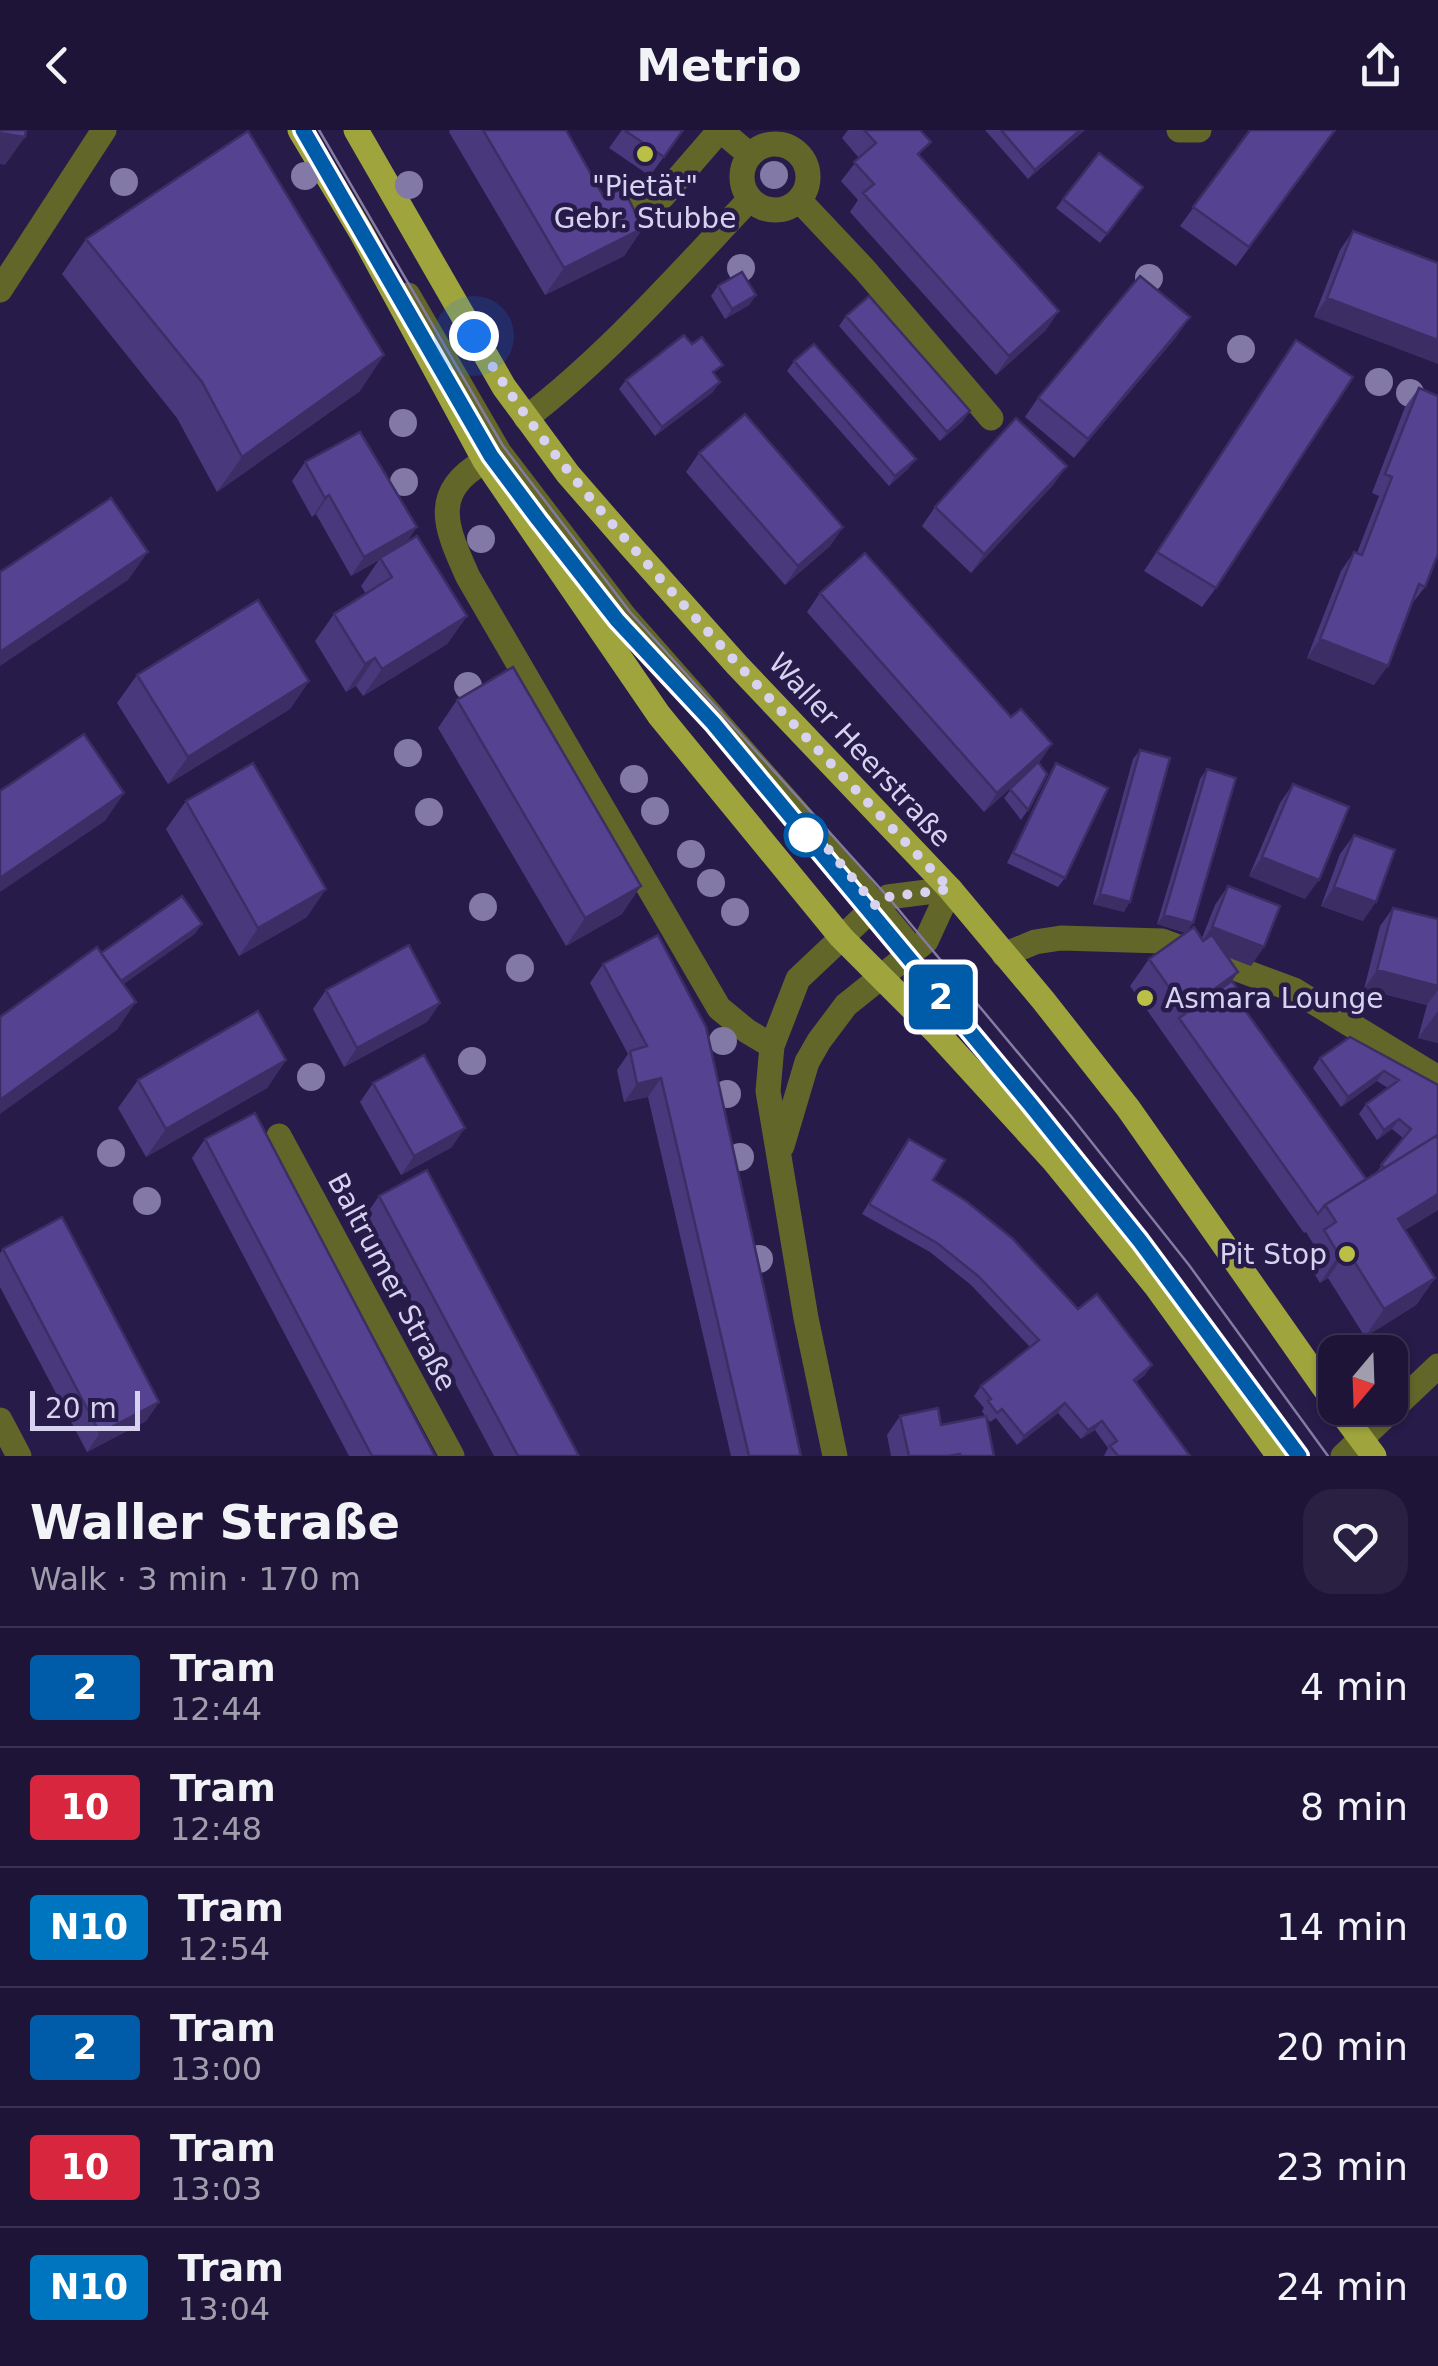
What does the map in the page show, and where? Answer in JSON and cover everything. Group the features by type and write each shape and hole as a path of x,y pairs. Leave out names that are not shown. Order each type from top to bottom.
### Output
{"main road":[{"path":"300,130 485,461 659,716 841,937 988,1088 1066,1176 1155,1285 1279,1456"},
{"name":"Waller Heerstraße","path":"356,130 504,388 526,418 580,488 737,665 950,889 1128,1108 1318,1378"},
{"name":"Waller Heerstraße","path":"1347,1425 1360,1450"}],"street":[{"path":"0,290 104,130"},
{"path":"314,130 499,452 625,617 913,950"},
{"path":"632,208 662,196 720,130 750,155"},
{"path":"1179,130 1199,130"},
{"path":"779,144 794,150 804,160 809,174 800,201 784,210 765,209 750,200 742,185 743,169 750,155 763,146 779,144"},
{"path":"526,418 556,395 750,200"},
{"path":"800,201 865,270 991,418"},
{"path":"472,436 515,473"},
{"path":"485,461 462,474 448,494 449,536 468,578 719,1008 772,1046"},
{"path":"835,1456 806,1318 768,1091 772,1046 798,979 876,906 888,897 950,889"},
{"path":"780,1156 807,1062 846,1005 926,941 950,889"},
{"path":"1004,955 1036,942 1061,938 1162,941 1294,990 1438,1078"},
{"name":"Baltrumer Straße","path":"279,1136 452,1456"},
{"path":"1360,1450 1438,1366"},
{"path":"0,1420 19,1456"}],"building":[{"path":"0,130 26,130 25,137"},
{"path":"483,130 566,130 604,197 623,188 643,228 564,268"},
{"path":"624,130 683,130 664,157"},
{"path":"864,130 920,130 931,142 918,154 1059,311 1009,356 863,193 874,184 854,162 876,143"},
{"path":"1001,130 1080,130 1035,170"},
{"path":"1250,130 1335,130 1249,247 1193,207"},
{"path":"248,131 384,355 242,457 202,382 86,239"},
{"path":"1099,153 1143,187 1107,234 1063,199"},
{"path":"1353,231 1438,263 1438,340 1327,298"},
{"path":"742,272 756,295 732,309 718,286"},
{"path":"1140,276 1190,317 1088,439 1038,398"},
{"path":"869,296 970,411 947,432 846,316"},
{"path":"684,335 692,344 702,337 723,365 713,372 720,382 662,427 626,380"},
{"path":"1296,340 1353,377 1216,588 1157,552"},
{"path":"814,344 916,459 895,476 794,361"},
{"path":"1419,388 1438,396 1438,554 1425,587 1419,584 1388,666 1320,639 1354,552 1362,555 1392,477 1385,474"},
{"path":"745,414 843,527 798,566 699,453"},
{"path":"1016,418 1067,466 984,554 935,507"},
{"path":"360,432 417,527 364,557 305,462"},
{"path":"111,498 148,552 0,652 0,572"},
{"path":"417,536 467,616 382,669 375,658 365,664 334,614 392,577 380,558"},
{"path":"865,553 1011,717 1021,709 1052,744 997,793 820,593"},
{"path":"258,600 309,681 188,757 137,675"},
{"path":"513,667 641,886 585,918 457,700"},
{"path":"84,734 124,793 0,878 0,791"},
{"path":"1140,750 1170,758 1130,902 1100,894"},
{"path":"1038,762 1047,774 1028,810 1010,789"},
{"path":"253,763 326,889 258,928 186,801"},
{"path":"1056,763 1108,788 1065,878 1013,853"},
{"path":"1207,769 1236,778 1193,923 1164,915"},
{"path":"1293,784 1349,807 1319,880 1262,857"},
{"path":"1354,835 1395,850 1376,902 1334,887"},
{"path":"1228,886 1280,906 1264,947 1212,927"},
{"path":"182,896 202,924 121,981 101,953"},
{"path":"1393,908 1438,919 1438,986 1377,970"},
{"path":"1194,927 1203,941 1212,935 1238,972 1185,1010 1149,959"},
{"path":"658,935 706,1027 801,1456 749,1456 661,1078 637,1084 630,1051 647,1046 603,964"},
{"path":"409,945 440,1003 357,1048 326,990"},
{"path":"97,947 136,1002 0,1100 0,1017"},
{"path":"1232,981 1242,995 1237,999 1366,1179 1325,1205 1318,1214 1179,1018"},
{"path":"258,1011 286,1060 166,1129 138,1080"},
{"path":"1350,1037 1438,1085 1438,1139 1436,1136 1384,1168 1381,1165 1411,1129 1399,1119 1384,1130 1366,1104 1399,1080 1384,1071 1348,1097 1320,1058"},
{"path":"424,1055 465,1128 414,1156 373,1083"},
{"path":"255,1113 435,1456 372,1456 205,1139"},
{"path":"1436,1136 1438,1194 1398,1219 1435,1278 1384,1309 1347,1250 1339,1255 1324,1230 1336,1222 1325,1205"},
{"path":"909,1139 945,1160 933,1180 1012,1238 1078,1309 1097,1294 1152,1365 1134,1380 1190,1456 1118,1456 1110,1446 1117,1441 1102,1421 1088,1430 1065,1403 1024,1436 1002,1409 997,1413 981,1386 1039,1340 978,1276 937,1243 869,1204"},
{"path":"427,1170 579,1456 518,1456 379,1196"},
{"path":"62,1217 159,1402 100,1433 3,1249"},
{"path":"938,1408 941,1425 986,1416 994,1456 909,1456 900,1416"}],"tram line":[{"name":"2","path":"303,130 491,456 561,550 617,620 713,723 1030,1104 1140,1241 1299,1456"},
{"path":"319,130 503,446 630,612 888,897 1070,1115 1189,1265 1328,1456"},
{"path":"461,402 538,522 629,632"},
{"path":"720,731 1118,1213 1299,1456"}],"place":[{"name":"\"Pietät\" Gebr. Stubbe","path":"645,154"},
{"name":"Asmara Lounge","path":"1145,998"},
{"name":"Pit Stop","path":"1347,1254"}],"route":[{"path":"474,336 504,388 568,474 737,665 950,889 888,897 876,906 812,830 806,835"}]}
